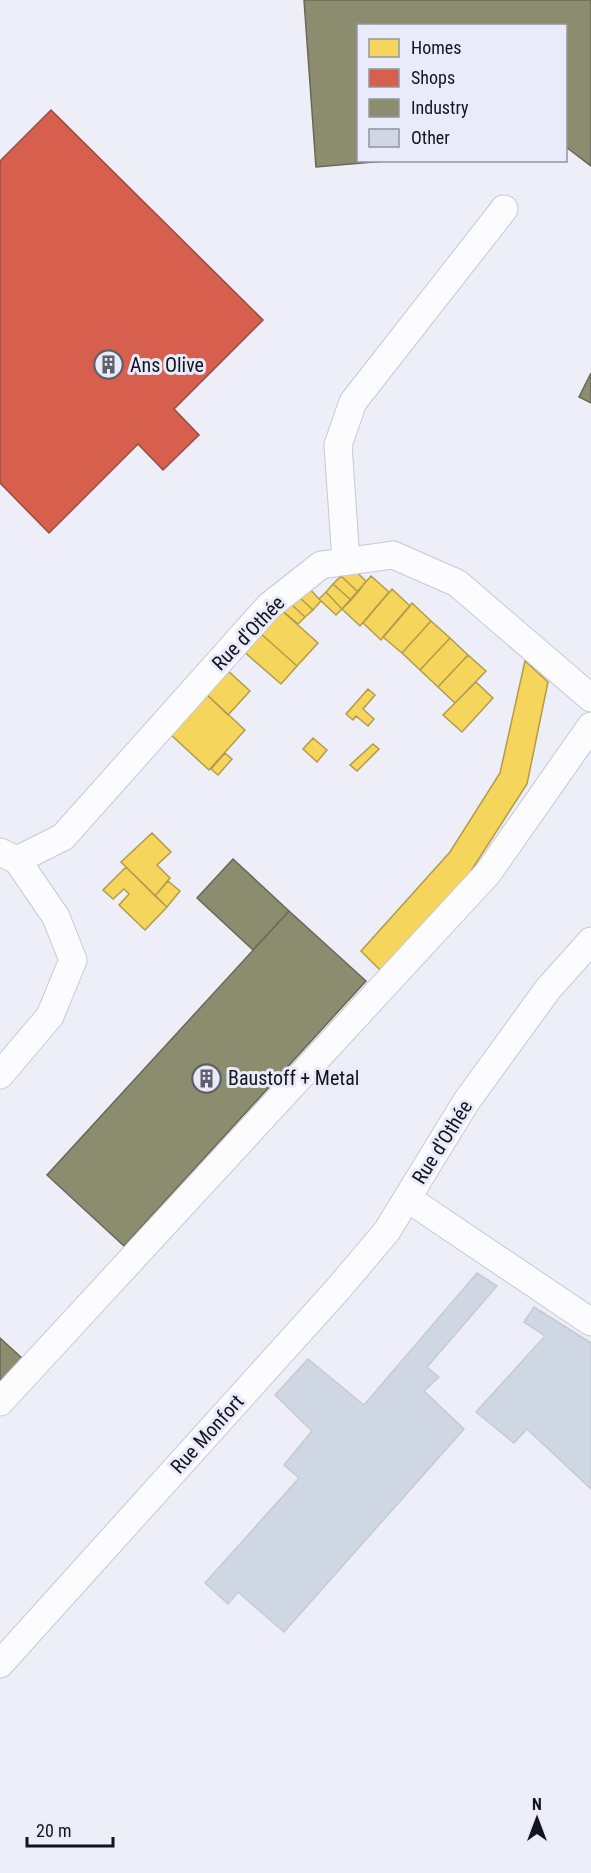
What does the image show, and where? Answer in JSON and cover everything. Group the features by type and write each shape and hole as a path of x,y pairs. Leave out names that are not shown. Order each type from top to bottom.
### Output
{"street":[{"path":"346,561 338,445 353,402 504,209"},
{"name":"Rue d'Othée","path":"9,856 63,837 269,606 321,565 393,555 457,583 591,698"},
{"path":"0,1402 488,873 591,726"},
{"path":"0,1075 50,1016 73,960 56,917 9,856"},
{"name":"Rue d'Othée","path":"591,941 548,989 466,1102 407,1198 591,1322"},
{"name":"Rue Monfort","path":"0,1664 338,1289 387,1231 407,1198"}],"building: Homes":[{"path":"350,566 366,581 358,592 341,576"},
{"path":"341,576 358,592 351,600 333,584"},
{"path":"371,576 389,592 360,626 342,609"},
{"path":"333,584 351,600 342,609 326,592"},
{"path":"307,586 321,601 313,610 298,596"},
{"path":"392,589 410,606 381,640 363,623"},
{"path":"326,592 342,609 336,615 319,599"},
{"path":"298,596 313,610 305,617 291,604"},
{"path":"412,603 431,621 402,653 383,637"},
{"path":"291,604 305,617 298,624 284,612"},
{"path":"279,608 318,643 297,666 259,632"},
{"path":"431,621 450,638 420,670 402,653"},
{"path":"259,632 297,666 281,684 242,650"},
{"path":"450,638 468,655 438,687 420,670"},
{"path":"468,655 486,671 455,703 438,687"},
{"path":"525,661 548,682 527,784 469,874 381,971 361,951 450,852 500,773"},
{"path":"226,669 250,691 228,715 205,693"},
{"path":"476,682 493,698 462,732 443,715"},
{"path":"368,689 375,695 363,709 374,719 368,726 356,716 353,720 346,714"},
{"path":"205,693 245,730 209,770 169,733"},
{"path":"313,738 327,750 317,762 303,749"},
{"path":"373,744 379,749 357,771 350,765"},
{"path":"225,753 232,759 218,775 211,769"},
{"path":"152,833 171,852 157,865 170,878 155,896 121,862"},
{"path":"126,867 167,907 145,930 119,905 129,894 124,889 113,899 103,890"},
{"path":"168,881 180,891 167,907 155,896"}],"building: Shops":[{"name":"Ans Olive","path":"51,110 263,320 174,409 199,435 163,470 138,444 49,533 0,483 0,161"}],"building: Industry":[{"path":"304,0 591,0 591,166 567,148 567,24 357,24 357,162 374,162 316,167"},
{"path":"591,373 591,403 579,397"},
{"path":"233,859 289,911 253,950 197,898"},
{"name":"Baustoff + Metal","path":"289,911 366,981 124,1246 47,1175"},
{"path":"0,1338 23,1359 0,1383"}],"building: Other":[{"path":"477,1273 497,1286 427,1367 439,1377 424,1391 464,1429 284,1632 238,1592 228,1604 205,1583 299,1478 284,1465 312,1431 275,1395 308,1359 364,1405"},
{"path":"534,1307 591,1343 591,1489 527,1429 514,1443 476,1412 545,1336 524,1322"}],"place":[{"name":"Ans Olive","path":"109,365"},
{"name":"Baustoff + Metal","path":"207,1078"}]}
